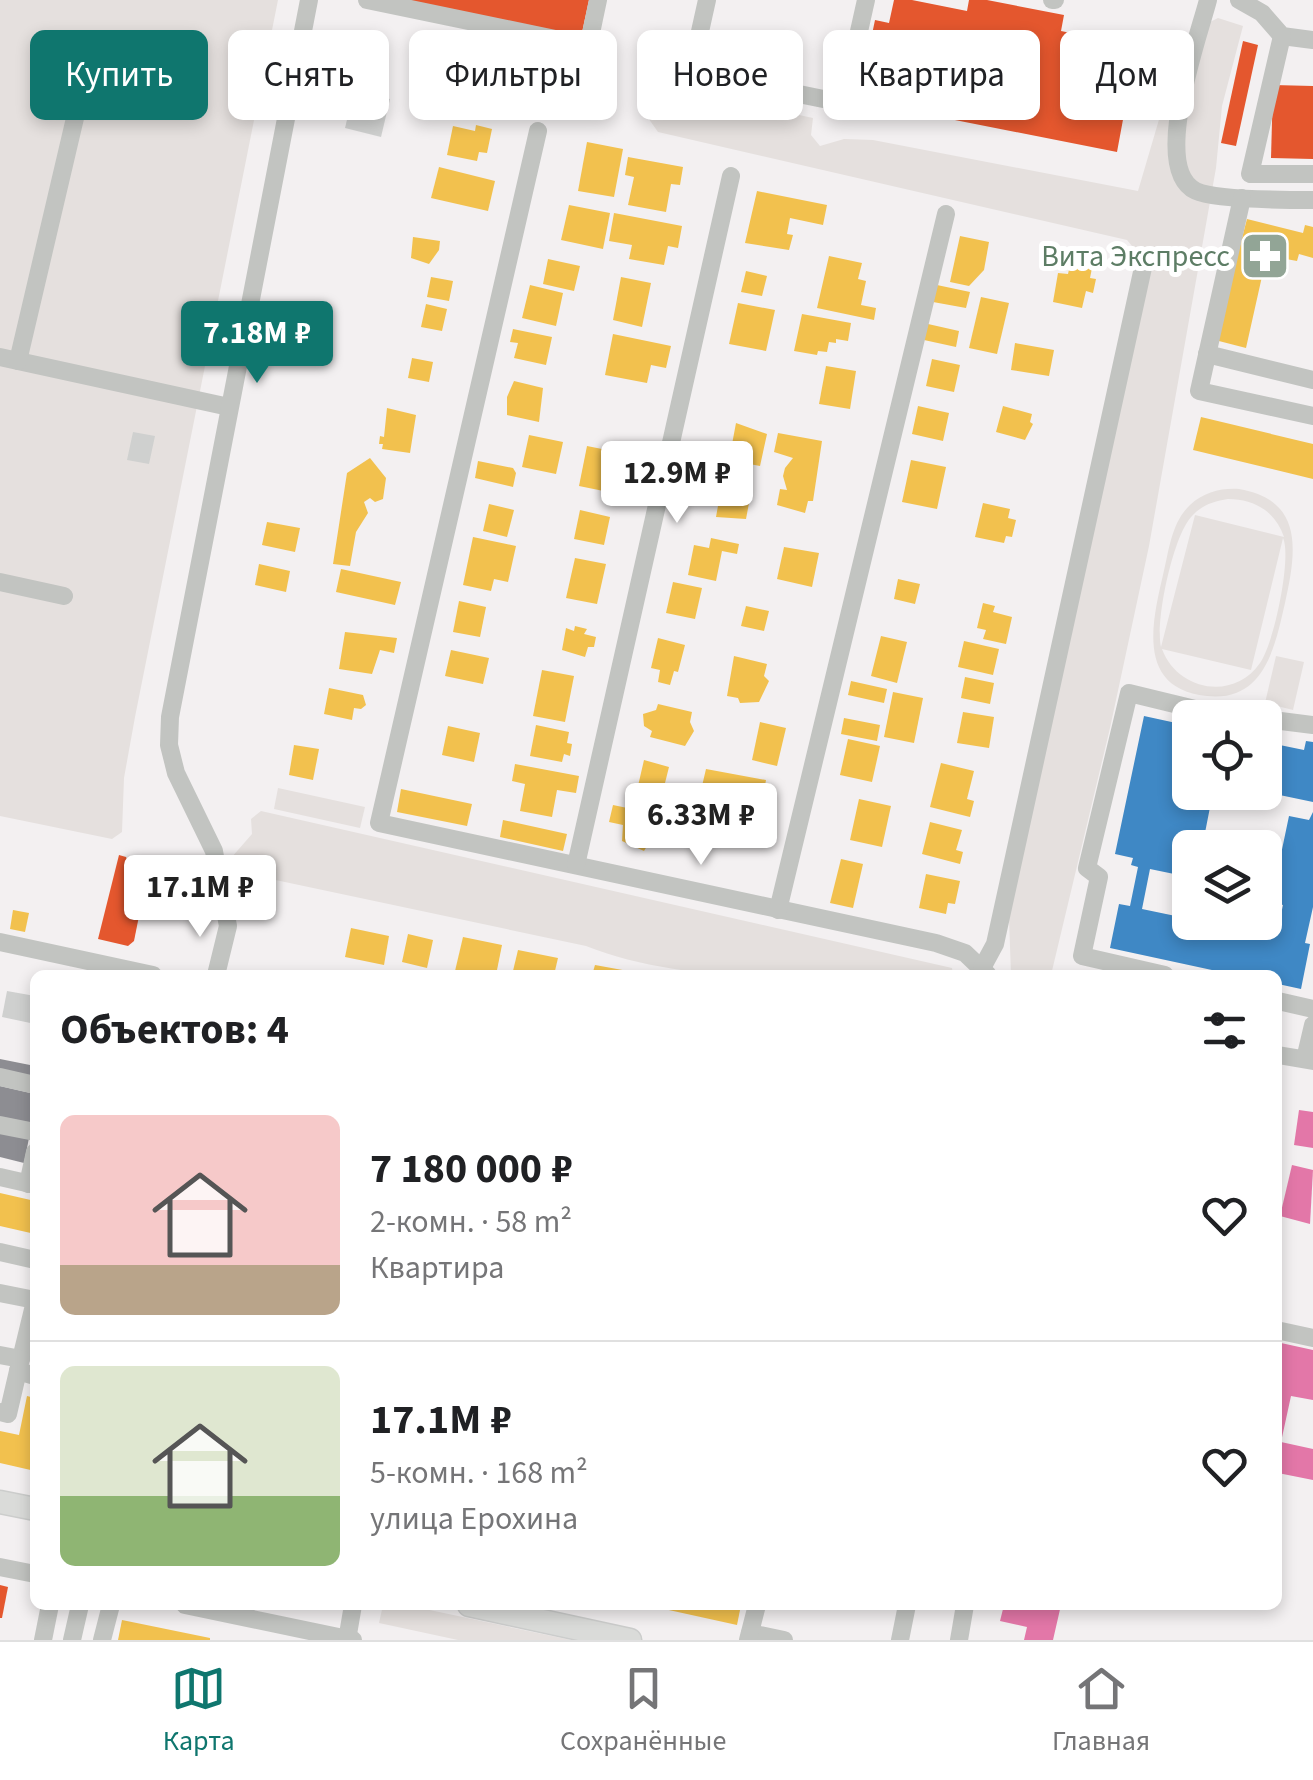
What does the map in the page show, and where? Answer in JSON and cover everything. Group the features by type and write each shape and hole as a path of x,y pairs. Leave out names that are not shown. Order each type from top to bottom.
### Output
{"main road":[{"path":"0,1502 30,1509"},
{"path":"510,1610 600,1637 630,1640"}],"street":[{"path":"217,970 228,926 214,851 176,773 169,745 170,717 309,0"},
{"path":"367,0 584,45 590,38 598,0"},
{"path":"707,0 691,72 843,103 866,0"},
{"path":"1208,0 1177,123 1179,175 1196,191 1242,198 1313,200"},
{"path":"1239,0 1262,13 1282,36 1313,40"},
{"path":"1282,36 1250,174 1313,174"},
{"path":"73,120 9,360 228,407"},
{"path":"538,131 380,823 936,943 965,952 984,970"},
{"path":"576,865 732,176"},
{"path":"1242,198 1199,391 1313,416"},
{"path":"778,910 946,214"},
{"path":"985,970 995,944 1144,263"},
{"path":"1207,354 1313,380"},
{"path":"0,582 64,596"},
{"path":"1143,970 1082,956 1099,877 1087,868 1129,693 1172,703"},
{"path":"1282,720 1313,724"},
{"path":"0,942 131,970"},
{"path":"1282,1002 1313,1009"},
{"path":"1282,1056 1309,1060 1313,1024"},
{"path":"0,1077 30,1084"},
{"path":"0,1124 30,1131"},
{"path":"0,1177 30,1184"},
{"path":"0,1252 30,1259"},
{"path":"0,1293 30,1300"},
{"path":"1282,1331 1313,1338"},
{"path":"0,1412 8,1414 24,1369 30,1332"},
{"path":"0,1354 24,1369"},
{"path":"0,1567 30,1573"},
{"path":"43,1640 49,1610"},
{"path":"72,1640 79,1610"},
{"path":"102,1640 110,1610"},
{"path":"208,1610 349,1640 353,1610"},
{"path":"756,1610 749,1636 784,1640"},
{"path":"900,1640 906,1610"},
{"path":"959,1640 965,1610"}],"shaded area":[{"path":"0,0 278,0 272,30 228,30 228,120 254,120 135,717 124,778 122,832 112,839 0,816"},
{"path":"1218,18 1243,26 1222,106 1216,168 1149,546 1052,970 1011,970 1009,918 1152,260 1137,252 1127,240 658,132 650,120 803,120 803,116 813,118 811,135 820,146 844,139 873,140 1138,191 1159,120 1194,120 1194,45 1201,44 1208,23"},
{"path":"1232,489 1260,495 1276,504 1291,531 1292,566 1277,637 1264,668 1242,690 1207,696 1184,691 1169,681 1159,667 1154,651 1155,613 1179,520 1201,497","holes":["1228,499 1262,508 1275,520 1284,537 1195,515 1161,647 1167,579 1178,541 1192,516 1204,506","1283,538 1285,563 1280,600 1260,663 1249,675 1221,687 1192,682 1180,674 1162,649 1251,670"]},
{"path":"1276,656 1304,662 1293,710 1282,707 1282,700 1266,700"},
{"path":"278,788 365,807 360,828 274,809"},
{"path":"261,811 952,970 682,970 628,960 586,946 266,878 251,867 235,865 231,858 252,834 251,819"},
{"path":"382,1610 430,1610 571,1640 458,1640 379,1623"}],"building: Жильё":[{"path":"476,125 492,129 487,153 479,152 477,161 447,155 453,126 475,131"},
{"path":"587,142 623,149 614,197 578,191"},
{"path":"628,157 683,167 680,185 671,184 666,212 628,205 634,177 625,175"},
{"path":"439,167 495,181 488,211 431,198"},
{"path":"757,191 827,205 823,225 790,218 787,234 793,235 789,250 745,243"},
{"path":"569,205 610,213 603,249 561,240"},
{"path":"614,213 682,226 678,248 668,246 664,265 629,259 632,245 609,241"},
{"path":"1247,219 1303,233 1305,225 1313,227 1313,258 1299,254 1297,261 1275,257 1265,263 1246,348 1215,340"},
{"path":"960,236 989,242 984,270 969,286 950,282"},
{"path":"413,237 440,241 429,264 411,258"},
{"path":"829,256 862,263 858,279 866,281 861,305 876,308 874,320 817,308"},
{"path":"548,259 580,266 574,291 543,284"},
{"path":"1070,265 1092,268 1090,278 1096,279 1093,293 1086,291 1082,308 1053,302 1058,273 1068,274"},
{"path":"746,271 767,276 762,296 741,292"},
{"path":"431,277 453,281 449,301 427,297"},
{"path":"621,277 651,283 642,327 613,320"},
{"path":"530,285 563,293 556,326 522,318"},
{"path":"937,285 970,292 966,308 933,302"},
{"path":"981,297 1009,303 997,354 969,348"},
{"path":"738,303 775,310 766,351 729,344"},
{"path":"426,304 447,309 442,331 421,327"},
{"path":"802,314 851,323 848,341 829,342 827,352 818,351 817,355 794,351"},
{"path":"928,324 959,331 956,347 924,340"},
{"path":"513,329 552,337 546,365 514,358 518,343 510,342"},
{"path":"613,334 671,346 666,368 651,365 647,383 605,375"},
{"path":"1015,343 1054,350 1049,376 1011,370"},
{"path":"412,358 433,362 429,382 408,378"},
{"path":"932,359 960,365 954,392 926,386"},
{"path":"826,366 856,371 850,409 819,404"},
{"path":"514,381 543,388 539,422 507,415 507,397"},
{"path":"918,406 949,413 943,441 912,434"},
{"path":"1003,406 1032,414 1033,424 1025,440 996,432"},
{"path":"387,408 416,415 410,453 382,449 383,444 379,444 380,436 384,437"},
{"path":"1201,417 1313,444 1313,479 1193,450"},
{"path":"736,423 767,434 760,466 739,462 740,457 730,455"},
{"path":"778,433 822,441 813,501 808,501 805,513 777,505 780,489 787,490 783,476 793,458 774,452"},
{"path":"529,435 563,442 556,474 522,467"},
{"path":"587,446 637,456 628,496 579,486"},
{"path":"370,458 386,478 383,499 375,502 370,498 364,502 368,513 356,532 350,566 333,564 347,473"},
{"path":"911,460 946,467 937,509 902,502"},
{"path":"478,461 513,468 513,487 475,478"},
{"path":"721,489 746,490 746,519 716,517"},
{"path":"983,503 1010,509 1008,518 1016,520 1012,537 1006,536 1004,543 975,537"},
{"path":"489,504 514,510 507,537 483,531"},
{"path":"580,510 610,517 604,545 574,539"},
{"path":"267,522 300,528 295,552 262,545"},
{"path":"473,537 516,546 508,582 494,579 491,591 463,585"},
{"path":"711,538 739,544 737,554 722,551 716,581 688,575 694,545 709,548"},
{"path":"784,547 819,553 812,587 777,579"},
{"path":"575,558 606,564 597,604 566,598"},
{"path":"259,564 290,571 286,592 255,585"},
{"path":"341,569 401,582 395,605 336,592"},
{"path":"898,579 920,584 915,604 894,599"},
{"path":"673,582 702,588 695,619 666,613"},
{"path":"459,601 486,607 480,637 453,632"},
{"path":"983,603 995,606 993,612 1012,617 1006,644 983,639 986,630 977,628"},
{"path":"746,606 769,611 764,631 741,626"},
{"path":"575,626 596,637 594,647 588,647 585,657 562,650 566,628 574,631"},
{"path":"345,632 397,638 394,653 380,650 372,674 339,669"},
{"path":"881,636 907,642 897,683 871,676"},
{"path":"658,638 685,645 670,685 658,682 660,670 651,668"},
{"path":"964,641 999,649 993,675 958,667"},
{"path":"451,650 489,658 483,684 445,676"},
{"path":"734,656 767,664 764,676 769,681 759,702 740,703 738,698 727,696"},
{"path":"542,670 574,676 565,722 533,716"},
{"path":"965,677 994,683 990,704 961,698"},
{"path":"851,681 887,689 884,703 848,695"},
{"path":"329,688 363,695 366,705 354,708 352,720 324,714"},
{"path":"893,692 923,698 914,743 884,737"},
{"path":"658,704 692,712 690,722 694,731 685,746 650,737 652,731 644,726 643,714 656,710"},
{"path":"963,712 994,717 989,748 957,743"},
{"path":"844,718 880,725 877,741 841,734"},
{"path":"760,722 786,728 777,766 752,760"},
{"path":"536,725 569,732 570,756 564,754 562,762 530,756"},
{"path":"448,726 480,733 474,762 442,755"},
{"path":"848,739 880,746 872,782 840,775"},
{"path":"294,745 319,749 313,780 289,775"},
{"path":"644,760 669,767 665,783 670,792 665,795 638,786"},
{"path":"941,763 974,771 967,799 974,801 970,817 930,807"},
{"path":"515,764 579,776 576,793 557,790 552,817 520,811 525,784 512,781"},
{"path":"706,769 766,780 758,823 752,828 741,827 741,812 698,803"},
{"path":"401,789 472,804 467,826 397,812"},
{"path":"859,799 891,806 882,847 850,840"},
{"path":"613,805 656,814 655,833 644,851 622,841 623,825 609,822"},
{"path":"503,820 567,834 563,851 500,837"},
{"path":"930,822 962,830 956,850 963,852 960,864 922,854"},
{"path":"841,859 863,864 853,908 830,903"},
{"path":"926,874 960,881 955,904 948,903 946,914 919,908"},
{"path":"13,910 29,913 25,932 10,929"},
{"path":"351,928 389,936 384,965 345,957"},
{"path":"408,934 433,940 427,968 402,962"},
{"path":"463,937 502,945 497,970 455,970"},
{"path":"518,950 558,958 555,970 513,970"},
{"path":"595,965 622,970 594,970"},
{"path":"0,1193 30,1200 30,1233 0,1226"},
{"path":"27,1396 30,1470 0,1463 0,1431 19,1435"},
{"path":"669,1610 740,1610 737,1625"},
{"path":"122,1620 210,1638 210,1640 118,1640"}],"building: Торговля":[{"path":"400,0 589,0 583,30 529,30"},
{"path":"894,0 967,11 969,0 987,0 1064,15 1060,30 1060,120 1123,120 1117,152 955,120 1040,120 1040,30 873,30 875,20 889,23"},
{"path":"1243,41 1258,45 1236,146 1221,143"},
{"path":"1273,85 1313,86 1313,159 1271,158"},
{"path":"119,855 126,857 143,896 134,941 128,946 98,939"},
{"path":"0,1585 8,1587 2,1618 0,1618"}],"building: Школы":[{"path":"1144,716 1172,722 1172,810 1209,810 1206,830 1172,830 1172,874 1150,869 1142,909 1172,915 1172,940 1282,940 1282,849 1289,816 1309,820 1313,812 1313,907 1301,989 1282,985 1282,970 1212,970 1110,948 1119,904 1130,906 1138,867 1131,865 1133,858 1115,854"},
{"path":"1306,741 1313,742 1313,802 1282,796 1282,745 1304,750"}],"building: Медицина":[{"path":"1299,1110 1313,1112 1313,1148 1294,1145"},
{"path":"1292,1165 1313,1170 1310,1224 1282,1217"},
{"path":"1282,1343 1313,1350 1313,1400 1291,1396 1282,1437"},
{"path":"1282,1442 1313,1449 1313,1480 1282,1474"},
{"path":"1003,1610 1060,1610 1053,1640 1024,1640 1027,1627 1000,1621"}],"building: Промзона":[{"path":"0,1059 30,1065 30,1078 0,1071"},
{"path":"0,1086 30,1093 30,1123 0,1117"},
{"path":"0,1132 29,1138 24,1163 0,1157"}],"building: Прочее":[{"path":"347,120 385,120 381,137 345,128"},
{"path":"133,432 155,436 149,464 127,460"},
{"path":"7,991 30,995 30,1023 2,1017"}],"place":[{"name":"Вита Экспресс","path":"1265,256"}]}
